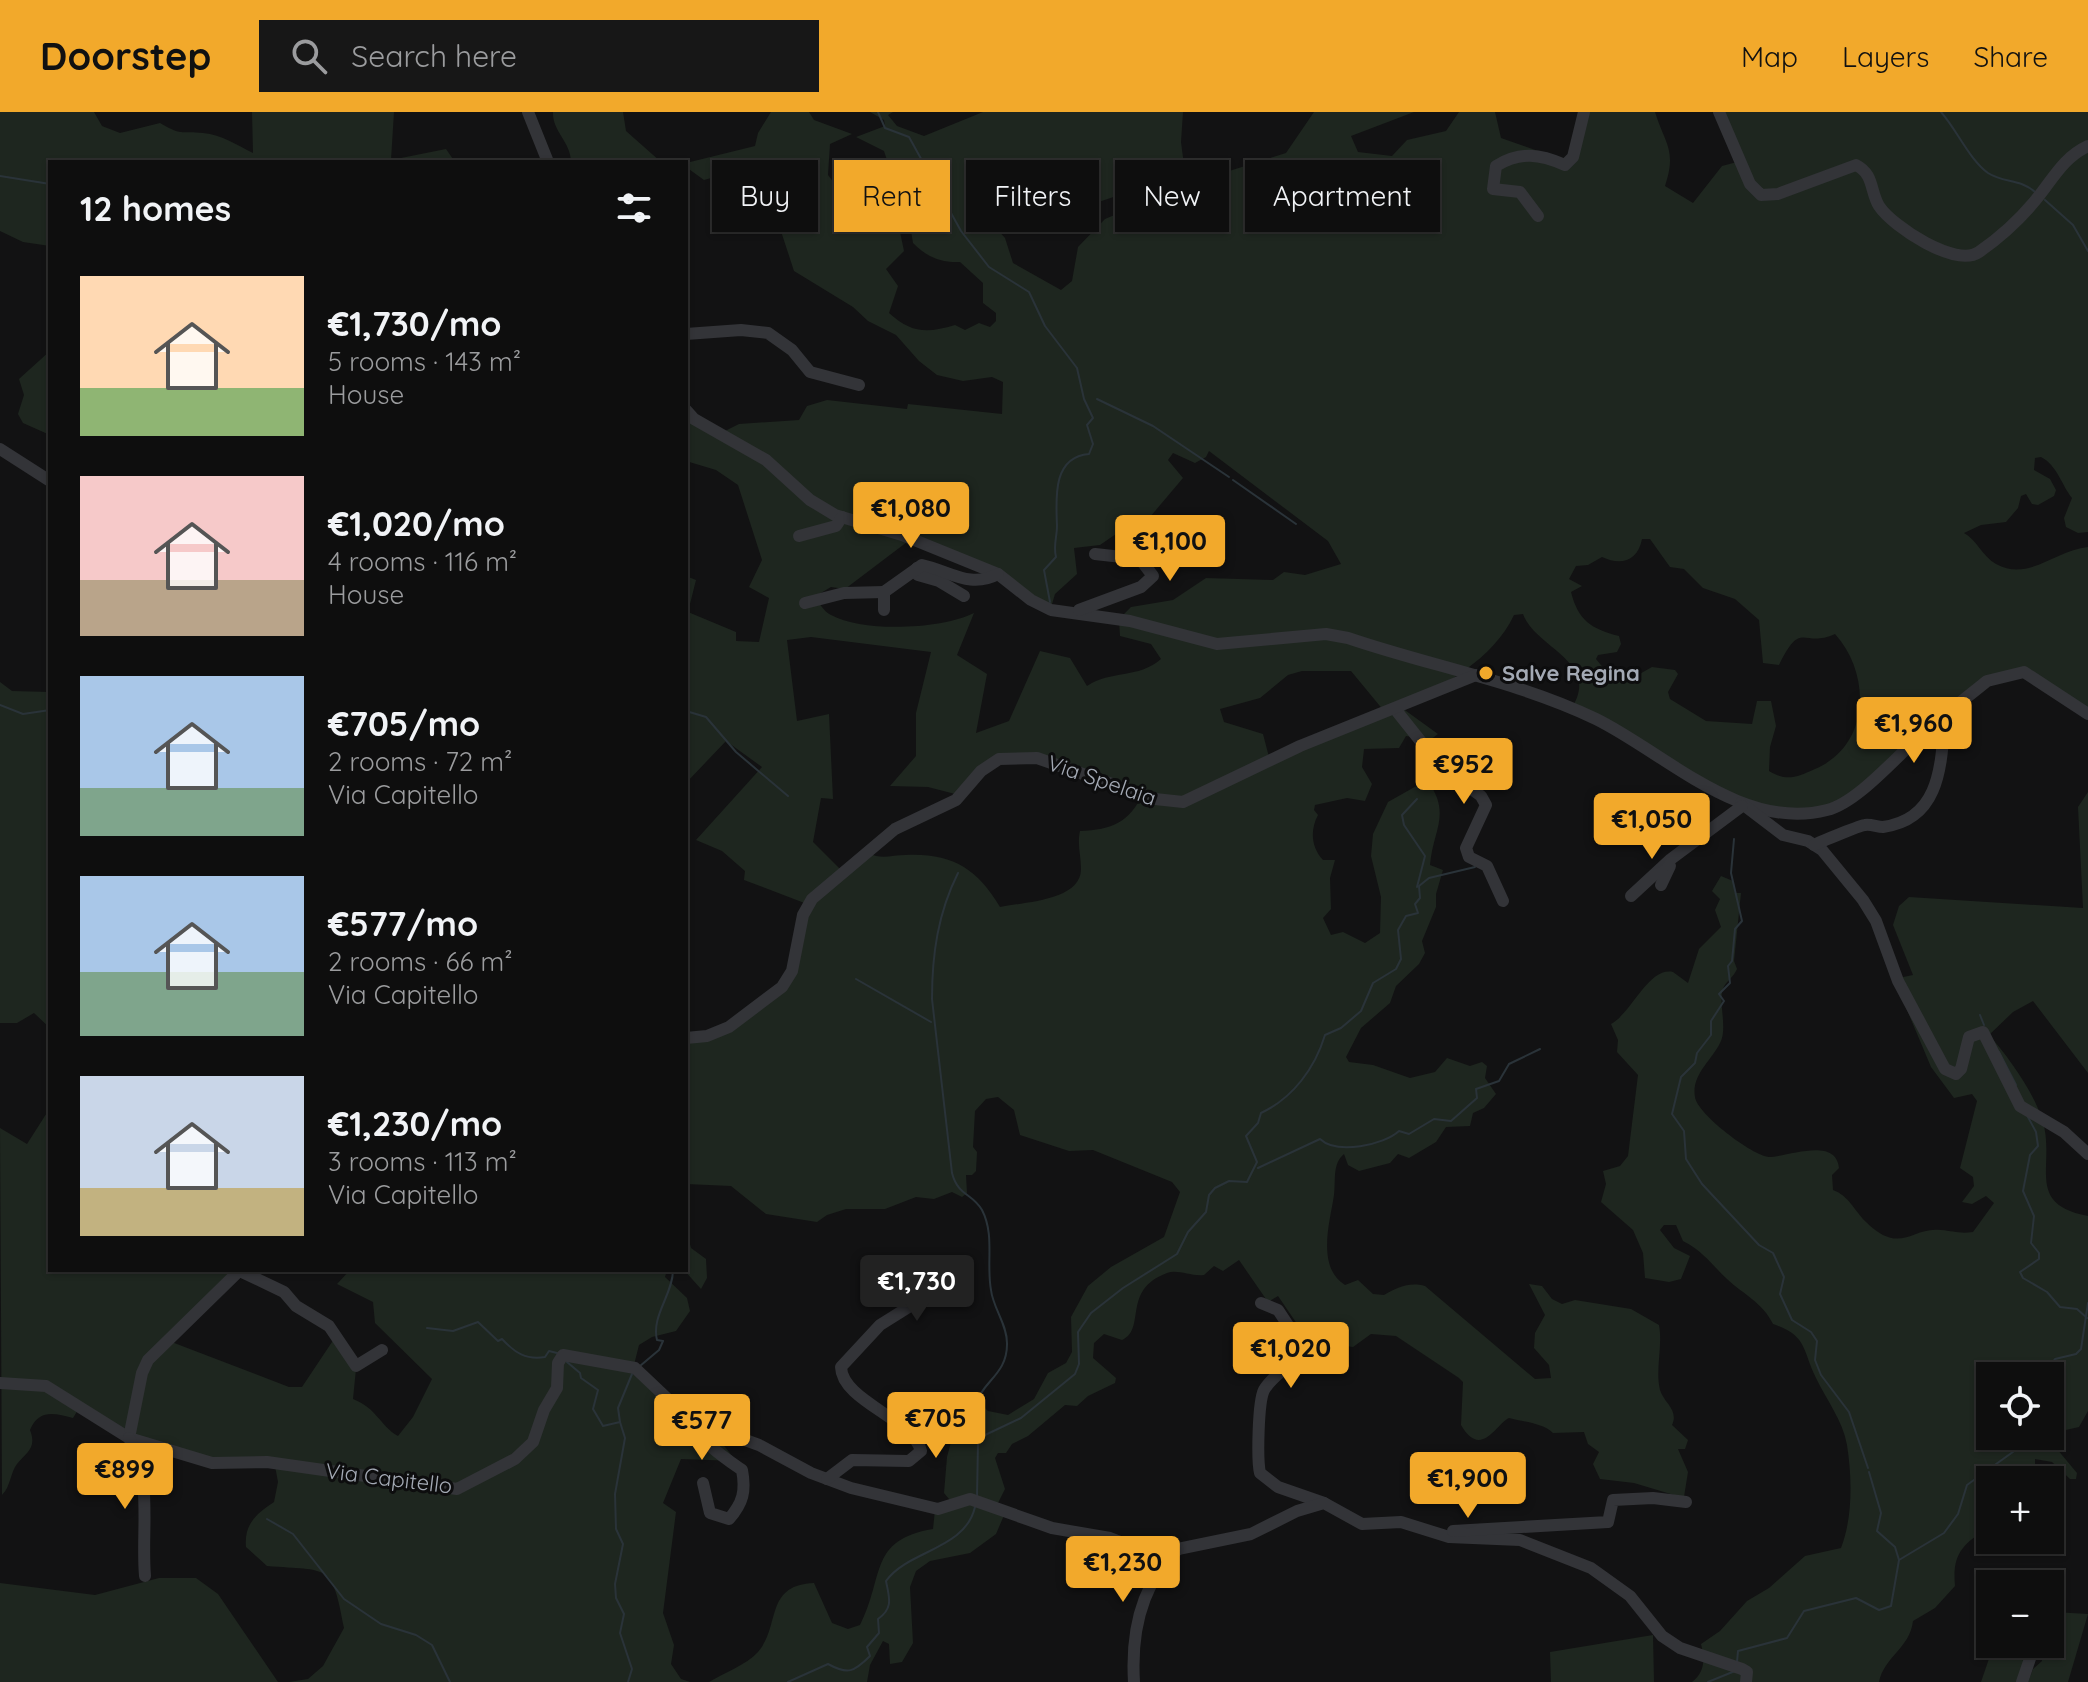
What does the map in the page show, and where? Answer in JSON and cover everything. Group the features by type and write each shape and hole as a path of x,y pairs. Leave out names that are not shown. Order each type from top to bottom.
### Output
{"street":[{"path":"528,112 547,160"},
{"path":"1538,216 1520,192 1493,189 1496,166 1507,159 1539,154 1565,165 1573,157 1584,112"},
{"path":"1719,112 1750,184 1761,195 1778,194 1856,165 1868,174 1880,206 1914,238 1960,257 1974,256 2035,201 2070,154 2088,146"},
{"path":"688,334 741,330 768,333 792,350 810,372 859,385"},
{"path":"688,412 694,419 766,460 810,500 842,517 902,535 998,574 1031,600 1051,610 1076,611 1217,644 1337,635 1476,675 1596,720 1712,792 1741,803 1785,813 1829,810 1846,801 1987,681 2016,671 2033,676 2088,714"},
{"path":"0,449 48,480"},
{"path":"799,536 836,526 842,517"},
{"path":"1076,611 1141,587 1153,576 1140,559 1095,554"},
{"path":"805,603 844,593 884,592 922,565 937,568 956,578 983,582 998,574"},
{"path":"917,568 918,575 939,581 964,596"},
{"path":"884,592 884,610"},
{"name":"Via Spelaia","path":"688,1038 707,1036 729,1027 782,987 792,971 803,915 812,899 895,829 956,800 981,771 999,759 1037,758 1155,799 1183,802 1300,746 1476,675"},
{"path":"1395,709 1442,768 1481,796 1486,805 1466,848 1469,857 1487,866 1503,901"},
{"path":"1814,845 1865,825 1880,827 1905,821 1924,808 1935,790 1943,757 1945,716"},
{"path":"1741,803 1783,835 1814,845 1846,880 1876,921 1898,981 1945,1069 1956,1074 1961,1069 1969,1037 1983,1032 2020,1106 2064,1132 2088,1154"},
{"path":"1631,896 1678,853 1741,803"},
{"path":"1661,885 1678,853"},
{"path":"827,1479 852,1460 909,1461 921,1451 912,1437 849,1387 841,1367 880,1325 923,1298 923,1279 912,1265"},
{"path":"129,1438 142,1373 148,1360 238,1272"},
{"path":"244,1272 284,1292 296,1306 329,1326 356,1366 382,1350"},
{"path":"1261,1303 1278,1310 1303,1348 1289,1367 1265,1388 1257,1454 1260,1473 1278,1487 1324,1503 1362,1524 1401,1522 1443,1535 1520,1540 1591,1568 1630,1596 1662,1636 1680,1648 1747,1672 1746,1682"},
{"name":"Via Capitello","path":"129,1438 212,1463 267,1462 457,1489 515,1459 533,1442 544,1410 557,1388 558,1363 563,1355 635,1368 690,1420 759,1445 827,1479 938,1509 975,1500 1052,1528 1110,1538 1144,1551 1178,1549 1251,1534 1297,1511 1324,1503"},
{"path":"0,1383 46,1386 129,1438 139,1456 144,1481 145,1576"},
{"path":"690,1420 696,1431 742,1470 745,1486 742,1505 729,1519 719,1519 710,1513 703,1483"},
{"path":"1443,1535 1516,1525 1608,1522 1613,1500 1653,1498 1686,1502"},
{"path":"1134,1682 1135,1641 1142,1603 1178,1549"},
{"path":"1144,1551 1155,1563 1158,1575"},
{"path":"2022,1682 2030,1658"}],"shaded area":[{"path":"0,112 94,112 102,126 120,133 160,123 178,132 217,136 253,153 252,112 394,112 391,160 48,160 48,246 23,242 0,231"},
{"path":"553,112 623,112 626,131 659,160 571,160 553,119"},
{"path":"771,112 809,112 814,120 852,134 830,144 828,175 834,183 834,232 900,232 904,251 886,269 898,286 889,313 905,325 920,330 955,325 965,330 979,323 990,327 996,321 996,313 983,303 983,283 960,262 935,258 924,252 913,243 911,232 950,232 950,160 887,160 884,151 856,137 885,126 884,120 870,112 893,112 888,115 897,126 924,136 983,112 1183,112 1183,160 1115,160 1115,196 1099,202 1099,160 966,160 966,232 1000,232 1005,238 1013,263 1061,290 1072,281 1078,247 1092,232 1099,232 1099,225 1105,219 1115,215 1115,232 1229,232 1229,171 1245,166 1245,232 1440,232 1440,160 1264,160 1286,153 1314,112 1414,112 1351,136 1358,152 1392,156 1407,140 1446,131 1459,112 1495,112 1501,138 1569,162 1586,112 1655,112 1670,155 1665,186 1693,203 1722,166 1737,162 1718,112 2088,112 2088,532 2078,533 2066,527 2064,518 2072,498 2055,470 2041,457 2035,458 2034,470 2050,479 2056,490 2054,496 2038,505 2032,504 2026,494 2021,496 2018,508 2006,522 1981,525 1964,533 1991,561 2008,569 2031,567 2088,547 2088,717 2031,675 1995,679 1852,797 1801,813 1759,810 1620,734 1569,712 1578,695 1579,681 1573,668 1540,637 1523,614 1514,615 1493,645 1466,670 1402,708 1438,734 1430,740 1406,736 1399,748 1364,749 1362,767 1372,784 1365,801 1347,798 1315,805 1318,815 1313,838 1316,850 1323,860 1335,860 1330,878 1331,909 1323,918 1331,935 1343,932 1365,943 1380,933 1381,897 1371,856 1373,834 1388,802 1427,780 1440,812 1430,865 1443,870 1436,894 1436,907 1422,941 1425,953 1419,964 1396,986 1390,1003 1361,1028 1346,1057 1349,1062 1373,1065 1410,1078 1435,1072 1447,1058 1470,1066 1482,1062 1487,1066 1485,1078 1496,1094 1484,1108 1473,1113 1470,1126 1446,1127 1436,1142 1409,1158 1398,1154 1390,1163 1359,1171 1348,1165 1344,1154 1340,1158 1336,1167 1328,1231 1330,1267 1345,1285 1358,1280 1373,1294 1384,1295 1409,1285 1425,1286 1535,1379 1551,1378 1549,1365 1534,1348 1535,1333 1545,1315 1529,1284 1542,1286 1552,1299 1562,1304 1575,1300 1631,1309 1659,1325 1660,1390 1674,1415 1672,1425 1688,1440 1685,1449 1678,1449 1688,1472 1683,1503 1674,1495 1634,1483 1600,1479 1593,1464 1599,1452 1588,1444 1584,1432 1553,1433 1539,1425 1509,1418 1488,1436 1475,1439 1461,1425 1463,1382 1459,1378 1396,1336 1371,1334 1353,1347 1308,1340 1278,1296 1268,1302 1239,1260 1223,1271 1214,1266 1204,1275 1171,1272 1153,1280 1144,1289 1129,1335 1122,1340 1104,1334 1094,1343 1093,1358 1116,1378 1115,1383 1088,1396 1077,1406 1065,1405 1028,1436 1012,1444 1006,1453 998,1453 995,1458 1005,1489 996,1507 1005,1513 996,1534 970,1553 930,1561 916,1571 910,1587 913,1643 902,1662 890,1664 889,1644 883,1641 870,1665 867,1682 709,1682 758,1652 765,1642 780,1599 798,1585 814,1583 832,1623 848,1629 860,1625 888,1551 912,1534 933,1529 935,1510 954,1505 944,1493 947,1457 961,1404 979,1402 988,1411 1008,1415 1034,1399 1048,1373 1066,1363 1072,1352 1071,1317 1088,1286 1111,1267 1164,1237 1180,1192 1172,1182 1093,1150 1069,1151 1020,1135 1014,1110 998,1097 986,1099 975,1111 973,1147 977,1152 976,1171 966,1175 967,1193 962,1197 952,1192 934,1199 916,1197 885,1209 846,1209 817,1222 766,1214 731,1186 688,1184 688,1038 703,1037 765,1002 788,968 807,904 744,880 745,871 722,851 696,840 762,767 726,741 688,781 688,612 736,632 736,641 759,642 769,598 749,587 762,560 738,485 716,470 688,462 688,419 721,433 739,424 799,420 807,406 827,400 907,409 908,404 1002,414 1003,382 992,377 963,381 937,375 919,361 896,335 868,321 853,307 794,271 781,232 818,232 818,160 716,159 712,160 712,178 704,180 688,168 688,163 755,146 758,133","holes":["1209,451 1328,541 1341,564 1305,575 1284,572 1273,580 1206,578 1173,600 1131,607 1119,619 1120,636 1151,644 1161,659 1143,669 1105,678 1087,686 1070,658 1040,651 1009,721 976,733 987,674 957,655 974,613 943,623 903,627 862,625 828,614 814,597 831,587 845,589 911,539 995,577 1050,611 1055,594 1077,574 1074,548 1100,545 1116,534 1139,530 1183,478 1168,460 1173,453 1195,463 1206,457","1642,539 1650,539 1670,567 1684,569 1703,588 1735,599 1759,620 1763,663 1779,665 1798,638 1816,639 1835,634 1855,669 1860,708 1847,744 1833,758 1797,776 1775,774 1769,771 1770,747 1776,726 1771,701 1757,701 1752,724 1706,721 1670,699 1668,692 1678,674 1675,670 1652,667 1636,676 1605,670 1596,659 1598,655 1617,652 1621,644 1619,636 1587,622 1571,592 1582,586 1569,579 1576,566 1588,565 1602,557 1628,560 1637,552","811,637 931,652 916,713 916,756 890,786 928,787 959,795 1004,759 1029,758 1143,793 1126,818 1102,829 1080,831 1081,869 1072,888 1049,898 1000,907 982,882 949,860 922,855 882,857 868,853 845,874 813,842 821,798 833,799 829,714 797,721 787,640","1302,671 1351,671 1384,711 1269,757 1263,734 1224,722 1220,709 1260,698 1288,675"]},
{"path":"446,149 454,160 391,160"},
{"path":"48,353 48,434 23,423 18,414 24,395 19,379"},
{"path":"688,577 696,580 688,612"},
{"path":"0,682 12,691 48,692 48,1026 34,1013 17,1023 0,1023"},
{"path":"2088,792 2088,1073 2033,1001 2013,1012 1989,1035 2020,1075 2042,1119 2049,1192 2056,1202 2068,1210 2088,1216 2088,1411 2079,1427 2064,1430 2064,1362 1976,1362 1976,1450 2058,1450 2077,1473 2076,1479 2070,1479 2064,1473 2064,1466 2035,1459 2035,1466 1976,1466 1976,1536 1957,1558 1955,1586 1935,1608 1913,1621 1907,1638 1886,1666 1879,1682 1692,1682 1703,1665 1701,1644 1720,1631 1747,1601 1769,1588 1805,1556 1841,1548 1849,1510 1849,1457 1842,1427 1798,1339 1773,1324 1758,1304 1683,1241 1676,1225 1664,1225 1660,1230 1674,1248 1690,1256 1681,1279 1669,1282 1645,1278 1643,1253 1633,1230 1601,1202 1606,1184 1603,1171 1620,1166 1628,1156 1638,1075 1617,1052 1618,1040 1611,1024 1656,976 1673,972 1688,983 1699,949 1721,927 1715,910 1720,899 1712,891 1721,876 1733,881 1735,893 1741,893 1734,961 1737,969 1724,986 1722,994 1722,1037 1696,1082 1698,1104 1727,1133 1761,1155 1769,1157 1820,1150 1836,1158 1839,1168 1832,1175 1833,1190 1847,1200 1877,1232 1897,1239 1931,1230 1973,1232 1994,1203 1986,1196 1972,1204 1962,1202 1974,1186 1973,1177 1960,1168 1977,1101 1972,1094 1954,1098 1931,1067 1894,979 1913,975 1893,925 1899,906 1909,897 2083,908 2078,807"},
{"path":"48,1111 48,1272 243,1272 169,1341 289,1387 302,1387 336,1336 356,1369 353,1399 368,1407 398,1436 413,1417 432,1379 375,1323 373,1302 337,1284 348,1272 666,1272 665,1277 687,1298 690,1311 676,1331 652,1337 639,1345 632,1373 683,1419 707,1424 736,1461 681,1459 663,1503 676,1512 663,1613 674,1645 671,1664 681,1679 690,1682 289,1682 308,1679 323,1666 344,1628 336,1591 324,1574 315,1570 267,1566 246,1547 252,1520 274,1502 278,1482 275,1466 214,1463 128,1437 79,1408 73,1418 48,1414 34,1423 30,1430 32,1446 15,1468 2,1495 0,1128 27,1144"},
{"path":"688,1236 691,1248 706,1259 707,1278 701,1289 686,1272"},
{"path":"159,1578 196,1578 218,1594 278,1682 0,1682 0,1583 95,1595"},
{"path":"2064,1613 2088,1614 2068,1682 2028,1682 2033,1669 2042,1658 2064,1658"},
{"path":"1653,1635 1654,1682 1551,1682 1550,1652"},
{"path":"1989,1658 2022,1658 2024,1665 2018,1682 1981,1682"}],"waterway":[{"path":"878,112 885,128 909,137 961,231 989,267 1029,292 1045,326 1077,368 1084,399 1093,418 1087,425 1093,444 1089,454 1068,463 1059,481 1056,557 1044,570 1050,602"},
{"path":"1941,112 1988,173 2035,192"},
{"path":"0,176 48,184"},
{"path":"2045,200 2073,225 2088,251"},
{"path":"1097,399 1153,426 1229,477"},
{"path":"1233,480 1296,524"},
{"path":"0,705 23,714 48,710"},
{"path":"688,712 706,717 736,752 788,796"},
{"path":"1417,799 1402,815 1404,825 1425,856 1417,887"},
{"path":"1734,839 1731,873 1742,921 1735,929 1732,961 1728,966 1730,983 1719,994 1724,1001 1711,1021 1711,1035 1697,1053 1695,1063 1681,1077 1672,1114 1684,1131 1686,1159 1702,1184 1759,1245 1773,1253 1784,1277 1780,1294 1792,1320 1811,1332 1817,1341 1815,1360 1821,1375 1849,1412 1868,1468"},
{"path":"977,1497 978,1442 983,1436 1021,1418 1075,1374 1079,1364 1078,1332 1091,1313 1123,1288 1177,1254 1188,1232 1206,1212 1209,1195 1215,1188 1229,1181 1247,1182 1257,1162 1246,1136 1258,1123 1261,1113 1273,1107 1301,1081 1325,1035 1341,1028 1361,1011 1373,983 1396,969 1401,959 1398,930 1406,916 1418,913 1415,904 1420,898 1419,886 1429,878 1475,867"},
{"path":"958,873 938,934 932,999 952,1173 961,1190 978,1204 986,1220 991,1290 1007,1343 1000,1369 976,1405 983,1436"},
{"path":"856,979 931,1022"},
{"path":"1980,1015 1984,1025"},
{"path":"1258,1168 1320,1139 1337,1146 1360,1146 1383,1140 1399,1131 1409,1134 1434,1119 1451,1121 1477,1098 1476,1089 1499,1081 1509,1064 1540,1049"},
{"path":"1999,1052 2016,1085"},
{"path":"2028,1117 2036,1132 2038,1146 2030,1155 2023,1191 2034,1216 2031,1243 2039,1253 2039,1259 2020,1272 2023,1278 2047,1292 2060,1307 2077,1309 2087,1318"},
{"path":"640,1366 659,1350 663,1341 657,1340 657,1322 673,1272"},
{"path":"2053,1362 2076,1354 2081,1349 2088,1303"},
{"path":"427,1328 453,1331 478,1322 498,1341 502,1339 521,1354 538,1358 545,1357 549,1351 557,1353"},
{"path":"567,1362 580,1373 581,1378 598,1390 593,1409 603,1426 620,1422 625,1438 615,1494 616,1529 623,1544 615,1584 616,1598 624,1614 620,1633 632,1669 628,1682"},
{"path":"620,1422 618,1408 632,1374"},
{"path":"1737,1662 1738,1651 1787,1638 1804,1611 1856,1598 1879,1610 1891,1606 1899,1560 1944,1533 1958,1514 1967,1485 2016,1450"},
{"path":"1869,1472 1881,1513 1877,1531 1895,1547 1899,1560"},
{"path":"788,1682 828,1664 850,1670 870,1656 867,1647 879,1633 878,1619 888,1606 886,1581 908,1562 960,1532 975,1507"},
{"path":"267,1519 293,1534 344,1599 381,1624 416,1635 432,1645 450,1682"},
{"path":"1708,1682 1735,1671"}],"place":[{"name":"Salve Regina","path":"1486,673"}]}
